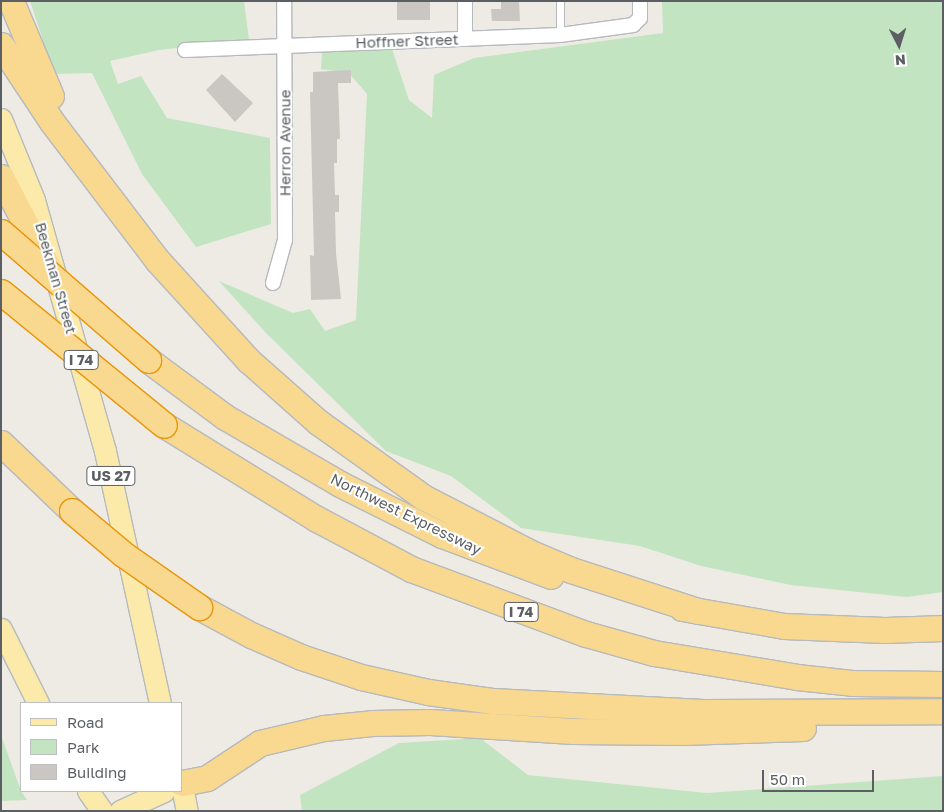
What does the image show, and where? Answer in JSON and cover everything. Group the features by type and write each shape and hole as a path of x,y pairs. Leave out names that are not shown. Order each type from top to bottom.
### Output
{"highway":[{"path":"11,1 38,70 82,159"},
{"path":"1,45 52,122 82,159 158,262 248,360 318,422 423,497 531,553 572,570 698,612"},
{"name":"US 27","path":"1,177 61,293"},
{"name":"Northwest Expressway","path":"1,232 148,360 225,417 340,484 442,535 527,570 698,612 784,626 885,630 943,628"},
{"name":"I 74","path":"1,292 164,425 317,518 410,569 577,631 654,653 739,669 852,683 943,684"},
{"path":"1,443 72,511 124,554 199,607 250,635 301,657 361,677 438,694 493,701 703,712 943,711"},
{"path":"182,782 207,778 260,743 324,728 372,723 430,722 573,731 741,732 875,722 916,712"}],"main road":[{"name":"Beekman Street","path":"1,119 34,200 105,451 160,702"},
{"path":"1,629 38,702"},
{"path":"182,787 187,811"},
{"path":"89,792 102,811"},
{"path":"120,811 162,792"}],"street":[{"name":"Herron Avenue","path":"273,283 285,240 284,1"},
{"path":"465,1 465,39"},
{"name":"Hoffner Street","path":"185,50 560,35 628,26 640,18 640,1"}],"lane":[{"path":"560,1 560,35"}],"green space":[{"path":"30,1 244,1 249,40 159,50 110,61 118,84 141,76 167,118 270,138 271,224 196,247 142,174 92,73 54,74"},
{"path":"662,1 943,1 943,592 907,597 791,585 701,566 640,546 521,528 451,476 386,451 266,333 219,281 293,313 310,309 325,331 356,320 367,94 349,73 321,69 322,52 392,49 409,100 432,118 434,75 474,58 663,33"},
{"path":"1,735 20,792 27,800 1,801"},
{"path":"480,738 528,775 707,793 943,776 943,811 302,811 300,795 399,743"}],"building":[{"path":"397,1 430,1 430,20 397,20"},
{"path":"501,1 519,1 520,21 492,21 491,9 501,9"},
{"path":"351,70 351,83 338,83 340,139 337,139 337,163 334,163 335,195 339,195 339,212 335,212 336,253 341,299 311,300 310,255 314,256 310,92 313,92 313,72"},
{"path":"222,74 253,103 235,122 206,90"}]}
